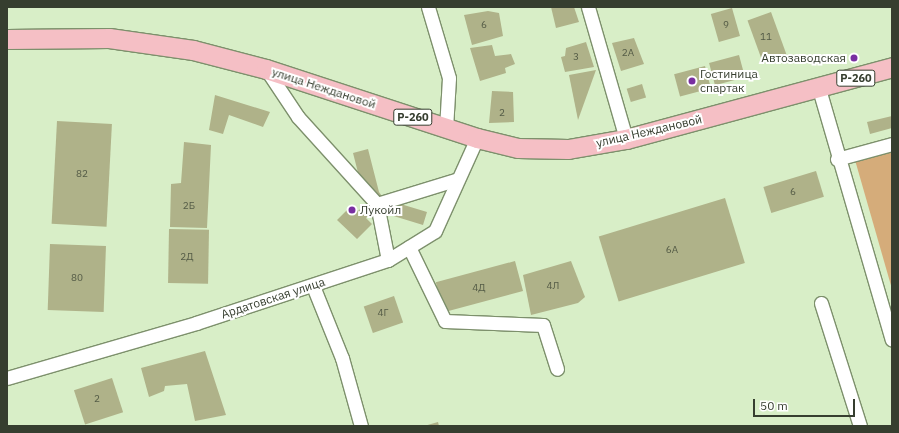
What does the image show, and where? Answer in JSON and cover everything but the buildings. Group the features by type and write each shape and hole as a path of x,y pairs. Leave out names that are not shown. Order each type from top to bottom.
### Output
{"highway":[{"name":"улица Неждановой","path":"7,39 109,38 193,50 266,69 476,138 518,148 568,149 626,138 819,89 892,67"}],"street":[{"path":"428,7 449,78 446,128"},
{"path":"588,7 626,138"},
{"path":"266,69 298,117 377,204 388,260"},
{"path":"819,89 837,159 892,340"},
{"name":"Ардатовская улица","path":"7,378 313,286 388,260 435,231 455,180 476,138"},
{"path":"837,159 892,144"},
{"path":"377,204 455,180"},
{"path":"409,247 444,321 543,326 557,369"},
{"path":"313,286 342,358 361,426"},
{"path":"821,303 860,426"}],"shaded area":[{"path":"892,149 892,289 855,160"}],"place":[{"name":"Автозаводская","path":"854,58"},
{"name":"Гостиница спартак","path":"692,81"},
{"name":"Лукойл","path":"352,210"}]}
